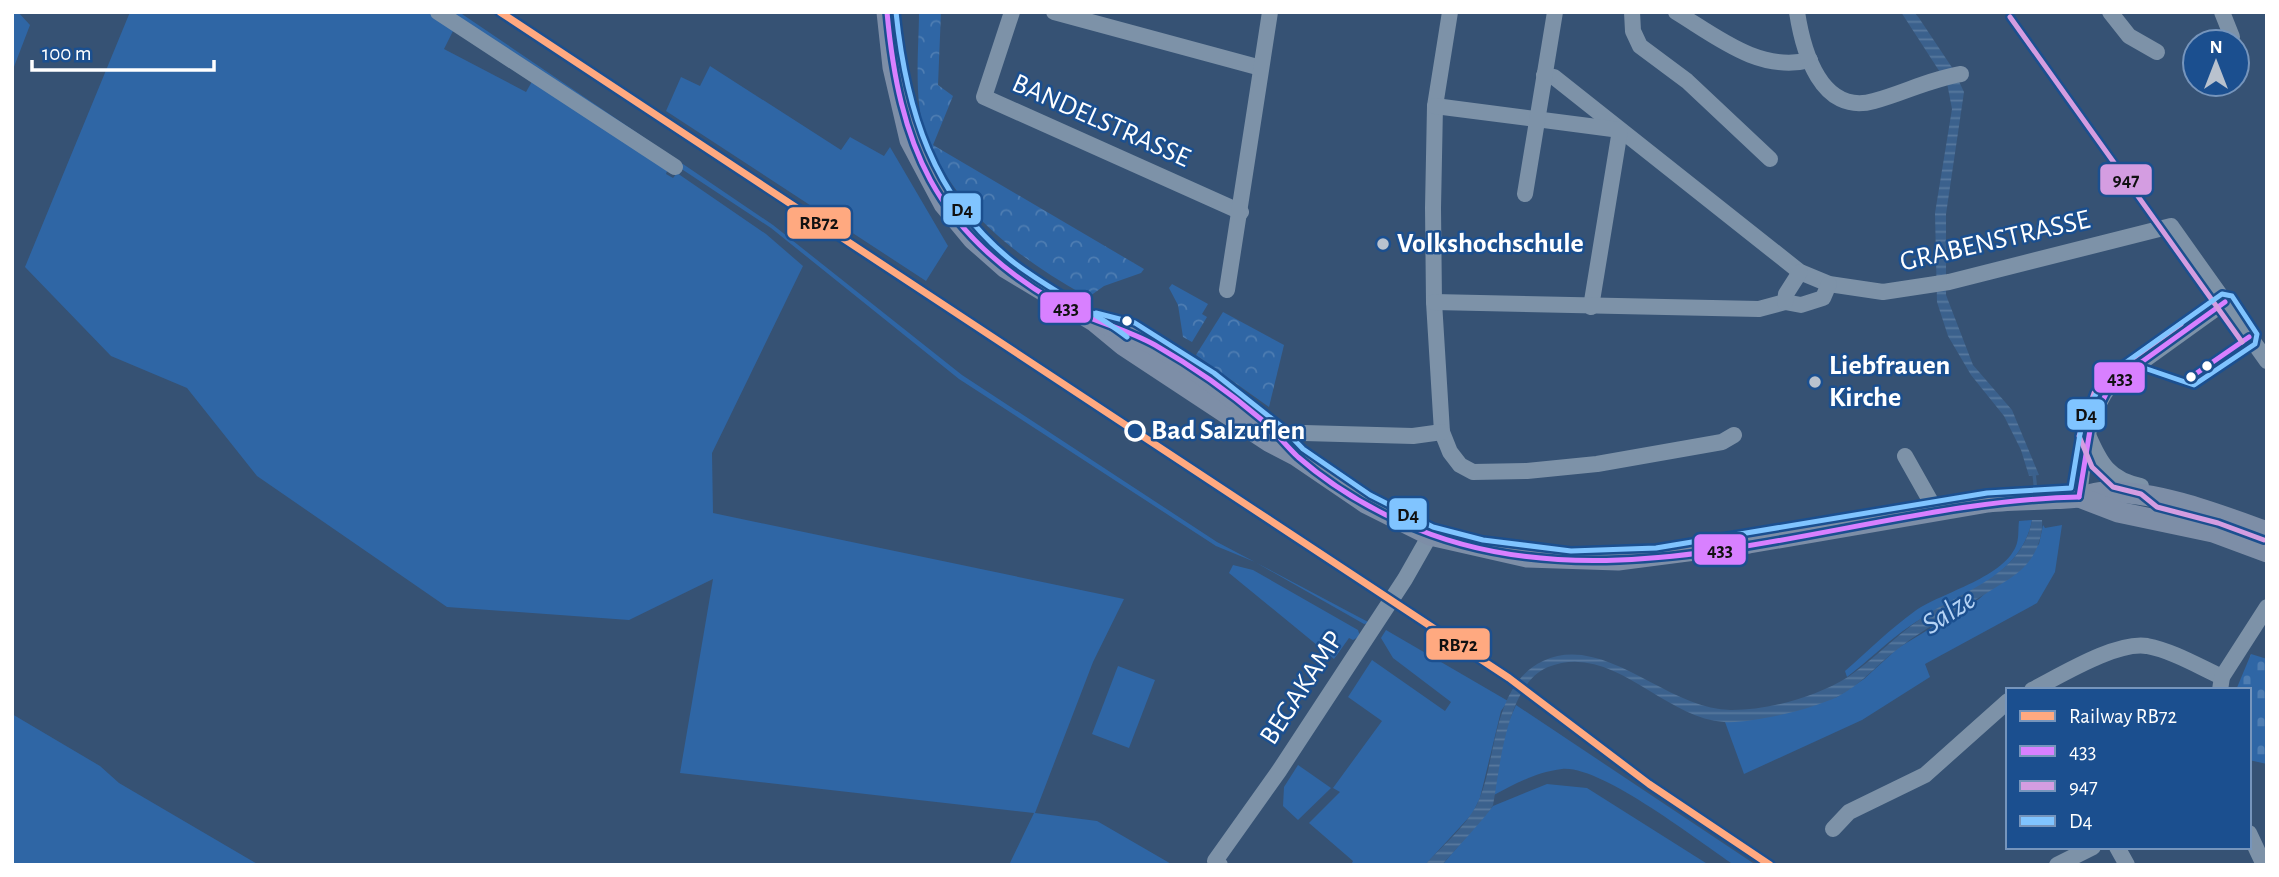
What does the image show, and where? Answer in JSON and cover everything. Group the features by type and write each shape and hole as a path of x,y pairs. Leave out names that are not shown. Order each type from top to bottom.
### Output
{"main road":[{"path":"887,12 893,67 910,140 944,204 973,239 1006,268 1094,321 1130,331 1209,380 1275,432 1297,456 1366,503 1430,535 1527,557 1618,560 1690,552 1936,511 2037,497 2079,497 2105,492 2160,499 2221,515 2267,533"},
{"path":"2079,497 2103,508 2213,532 2267,552"}],"street":[{"path":"439,12 674,167"},
{"name":"BANDELSTRASSE","path":"1012,12 984,97 1241,212"},
{"path":"1054,12 1261,68"},
{"path":"1227,289 1270,12"},
{"path":"1450,12 1435,106 1434,302 1442,432 1455,458 1473,472 1527,471 1597,464 1722,442 1734,435"},
{"path":"1525,194 1555,12"},
{"path":"1632,12 1633,31 1640,46 1687,81 1770,159"},
{"path":"1676,12 1739,51 1792,65 1810,60"},
{"path":"1797,12 1810,60 1822,86 1833,95 1851,101 1872,102 1936,78 1961,74"},
{"path":"2110,12 2129,36 2157,52"},
{"path":"1544,75 1554,77 1800,272 1786,294 1785,302"},
{"path":"1435,106 1620,130"},
{"path":"1591,307 1620,130"},
{"name":"GRABENSTRASSE","path":"1800,272 1829,284 1883,292 1949,282 2171,226 2225,302"},
{"path":"1434,302 1759,309 1785,302 1801,305 1823,299 1829,284"},
{"path":"2079,497 2087,433 2102,396 2111,384 2225,302 2267,361"},
{"path":"1304,433 1413,436 1442,432"},
{"path":"2087,433 2099,463 2112,475 2127,483 2145,486 2160,499"},
{"path":"1905,456 1936,511"},
{"name":"BEGAKAMP","path":"1220,865 1215,861 1279,772 1405,579 1430,535"},
{"path":"2036,688 2117,650 2143,645 2161,650 2221,683 2267,607"},
{"path":"1833,829 1849,812 1926,775 2006,703"},
{"path":"2251,837 2264,865"},
{"path":"2057,865 2089,849"},
{"path":"2118,849 2127,865"}],"green space":[{"path":"12,12 18,12 30,25 12,72"},
{"path":"130,12 428,12 454,29 444,49 526,92 534,78 669,166 666,174 673,178 677,173 766,234 803,266 712,453 713,513 1124,599 1093,662 1035,813 1097,821 1173,865 1009,865 1034,813 680,773 713,579 629,620 447,607 257,476 187,388 111,356 25,267"},
{"path":"444,12 459,12 773,225 962,375 1217,542 1254,562 1216,546 959,379 771,228"},
{"path":"919,12 941,12 938,85 953,96 933,145 1144,269 1141,273 1104,286 1090,296 1084,295 1011,247 971,209 939,162 922,122 918,75"},
{"path":"710,66 841,150 850,137 884,156 890,147 948,246 926,281 666,111 681,77 700,86"},
{"path":"1172,284 1208,304 1202,314 1207,317 1192,342 1183,337 1178,305 1169,288"},
{"path":"1223,312 1284,345 1269,407 1196,355"},
{"path":"2032,520 2025,540 2000,572 1910,626 1847,677 1845,671 1915,611 1972,583 2001,565 2011,555 2017,543 2019,521"},
{"path":"2043,525 2045,528 2062,525 2055,572 2037,603 1925,664 1930,677 1862,720 1744,774 1725,722 1761,717 1837,697 1864,679 1898,648 1979,599 2039,544"},
{"path":"1258,564 1370,623 1364,624"},
{"path":"1233,565 1253,570 1358,630 1360,636 1353,640 1349,638 1334,659 1229,573"},
{"path":"1386,630 1508,701 1501,711 1480,798 1472,814 1425,865 1351,865 1353,861 1309,823 1340,792 1333,788 1382,721 1348,697 1372,660 1445,711 1451,702 1393,658 1381,638"},
{"path":"2251,654 2267,659 2267,764 2251,760 2251,688 2237,688"},
{"path":"1118,666 1155,680 1129,748 1092,734"},
{"path":"1516,705 1756,865 1734,865 1649,806 1600,779 1579,771 1562,769 1543,773 1492,796 1504,732"},
{"path":"12,714 100,766 119,783 259,865 12,865"},
{"path":"1298,765 1331,788 1298,820 1283,806 1284,787"},
{"path":"1547,784 1587,788 1709,865 1442,865 1493,806"}],"water":[{"path":"1901,12 1914,12 1919,18 1953,69 1964,92 1946,214 1946,295 1973,365 2012,410 2039,475 2029,476 2021,450 2004,416 1971,375 1948,336 1937,302 1935,213 1952,109 1947,83"},
{"path":"2032,520 2042,520 2041,535 2033,556 2020,571 1911,639 1846,692 1813,706 1782,715 1724,722 1680,708 1616,672 1594,664 1571,662 1548,667 1534,676 1514,709 1502,750 1491,809 1442,865 1425,865 1462,826 1474,809 1485,783 1505,704 1526,672 1543,661 1566,655 1590,657 1613,664 1684,699 1708,707 1732,710 1761,708 1792,701 1822,691 1848,677 1920,619 1994,576 2018,553 2027,538"}],"waterway":[{"name":"Salze","path":"2034,473 2036,493"}],"rail line":[{"name":"RB72","path":"500,12 1509,678 1649,784 1770,865"}],"transit line":[{"name":"433","path":"887,12 901,103 914,143 930,180 952,214 979,245 1013,274 1054,301 1169,353 1237,399 1322,476 1361,502 1403,523 1484,550 1567,560 1652,558 1738,548 1995,503 2079,497"},
{"name":"D4","path":"896,12 907,83 916,117 943,180 962,209 985,236 1012,261 1127,337"},
{"name":"947","path":"2010,17 2242,342"},
{"name":"D4","path":"1096,313 1135,323 1214,373 1281,426 1303,449 1370,495 1433,527 1483,540 1571,551 1656,548 1987,493 2071,488 2082,422 2104,378 2222,294 2232,296 2257,334 2255,344 2194,385 2147,369"},
{"name":"433","path":"2079,497 2091,424 2111,384 2225,302"},
{"name":"947","path":"2181,324 2105,378 2094,393 2079,436 2092,467 2113,487 2141,494 2157,507 2218,523 2264,540"},
{"name":"433","path":"2191,377 2249,337"}],"place":[{"name":"Volkshochschule","path":"1383,244"},
{"name":"Liebfrauen Kirche","path":"1815,382"},
{"name":"Bad Salzuflen","path":"1135,431"}]}
